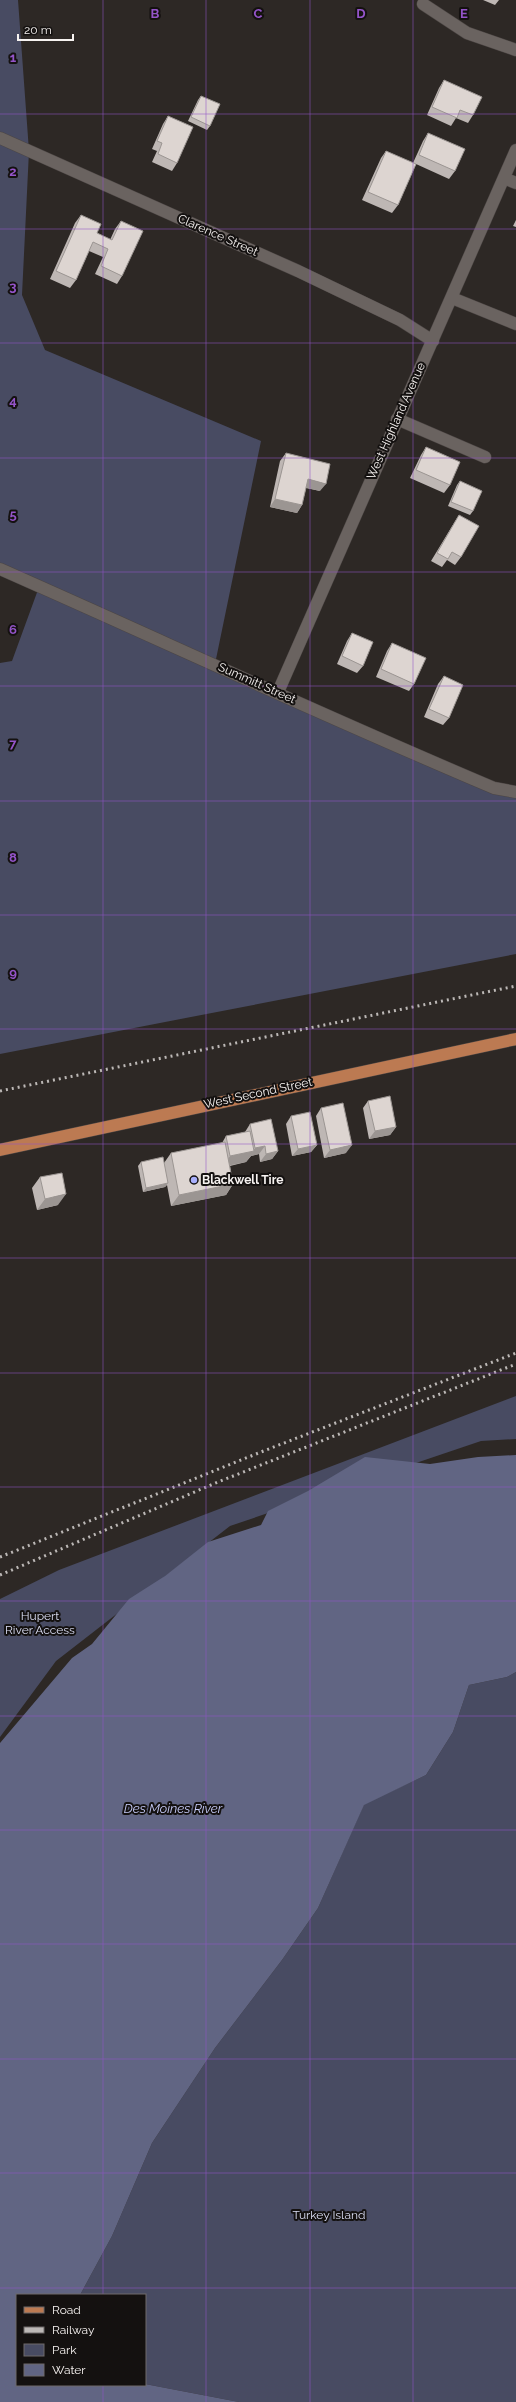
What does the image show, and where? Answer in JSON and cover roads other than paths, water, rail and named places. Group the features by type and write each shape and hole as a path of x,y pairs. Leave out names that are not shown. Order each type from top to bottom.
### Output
{"main road":[{"name":"West Second Street","path":"0,1150 516,1039"}],"street":[{"path":"422,4 467,33 516,50"},
{"name":"Clarence Street","path":"0,138 298,271 400,320 433,340"},
{"name":"West Highland Avenue","path":"278,692 516,150"},
{"path":"504,178 516,184"},
{"path":"452,298 516,324"},
{"path":"397,419 484,457"},
{"name":"Summitt Street","path":"0,569 278,692 370,736 487,785 516,792"}],"water":[{"name":"Des Moines River","path":"516,1455 516,1672 507,1677 469,1685 453,1732 426,1775 364,1805 318,1908 282,1960 215,2048 152,2143 112,2236 81,2294 16,2294 16,2386 146,2386 146,2384 239,2402 0,2402 0,1743 72,1658 92,1644 129,1599 165,1576 208,1542 261,1525 268,1511 308,1491 365,1457 430,1464 478,1457"}],"railway":[{"path":"0,1091 516,986"},
{"path":"0,1557 266,1450 516,1353"},
{"path":"0,1575 218,1482 516,1364"}],"place":[{"name":"Blackwell Tire","path":"194,1180"}],"park label":[{"name":"Hupert River Access","path":"40,1623"},
{"name":"Turkey Island","path":"329,2215"}]}
